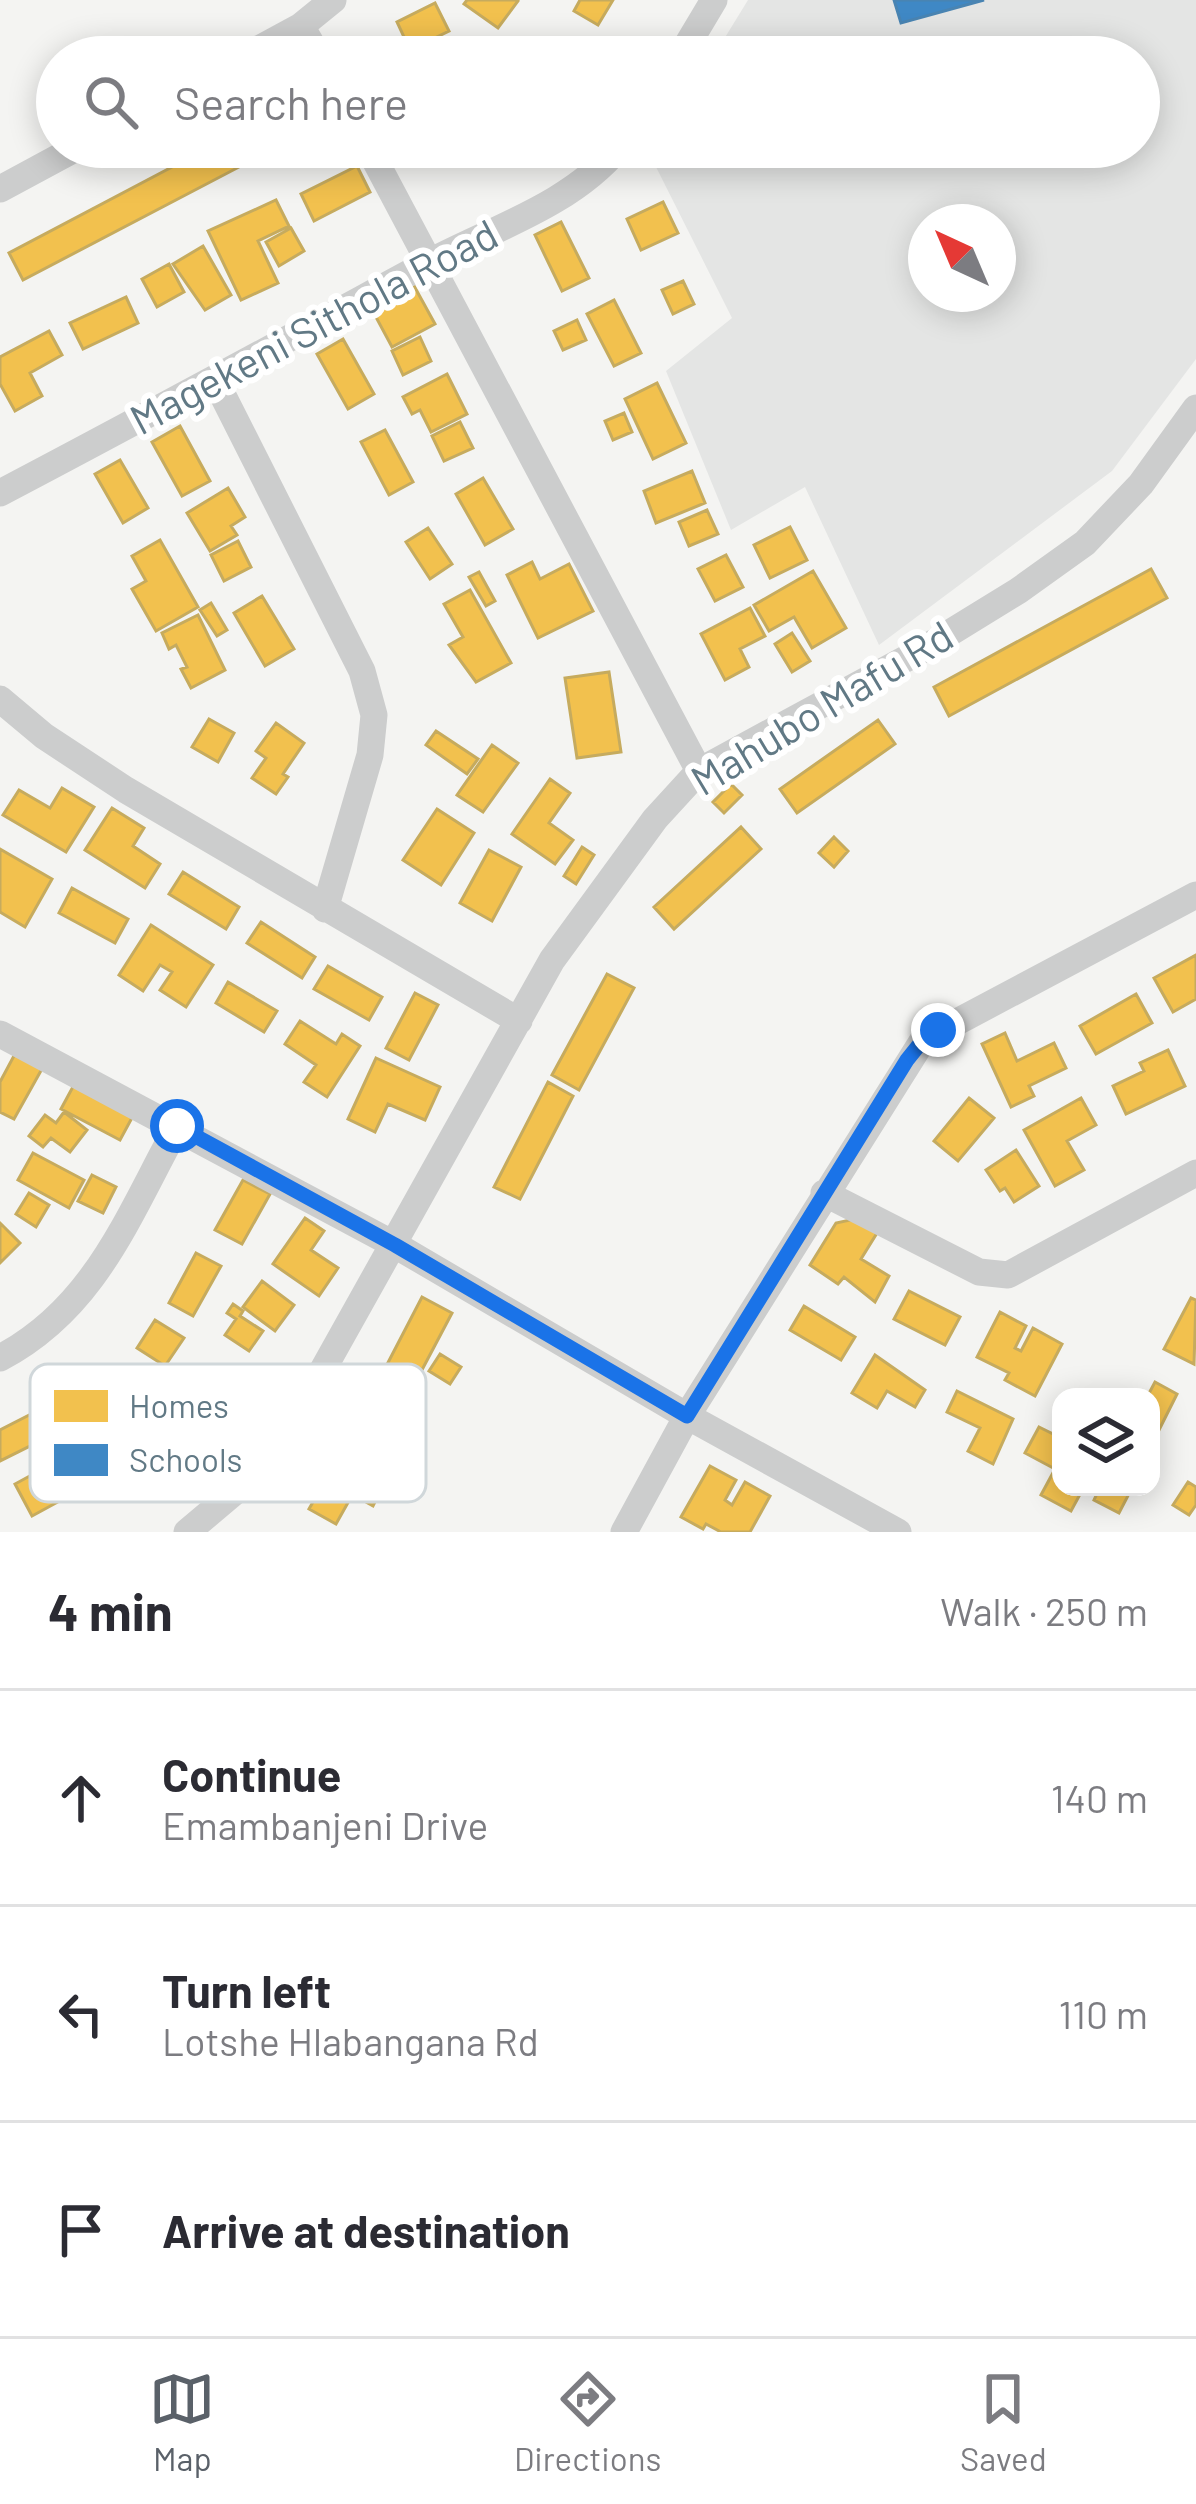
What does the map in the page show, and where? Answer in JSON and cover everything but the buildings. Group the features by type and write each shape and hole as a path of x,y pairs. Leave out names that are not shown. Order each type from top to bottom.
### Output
{"street":[{"path":"283,36 333,0"},
{"path":"693,36 714,0"},
{"path":"301,26 307,36"},
{"path":"0,189 39,168"},
{"path":"380,168 699,771"},
{"name":"Magekeni Sithola Road","path":"0,493 431,261 544,206 602,168"},
{"path":"215,380 362,671 374,716 370,754 325,909"},
{"name":"Mahubo Mafu Rd","path":"325,1364 553,960 620,862 699,771 922,650 1085,543 1141,484 1196,408"},
{"path":"0,699 44,736 126,790 519,1021"},
{"path":"624,1532 687,1416 923,1040 1196,895"},
{"path":"0,1034 395,1245 687,1416 898,1532"},
{"path":"0,1358 63,1316 89,1284 177,1126"},
{"path":"824,1193 980,1272 998,1276 1009,1275 1196,1173"},
{"name":"Mahubo Mafu Rd","path":"187,1532 223,1502"}],"shaded area":[{"path":"748,0 1196,0 1196,359 1112,471 879,645 805,487 731,530 666,371 732,318 657,168 1160,168 1160,36 726,36"}],"route":[{"path":"177,1126 395,1245 687,1416 907,1060 938,1030"}]}
